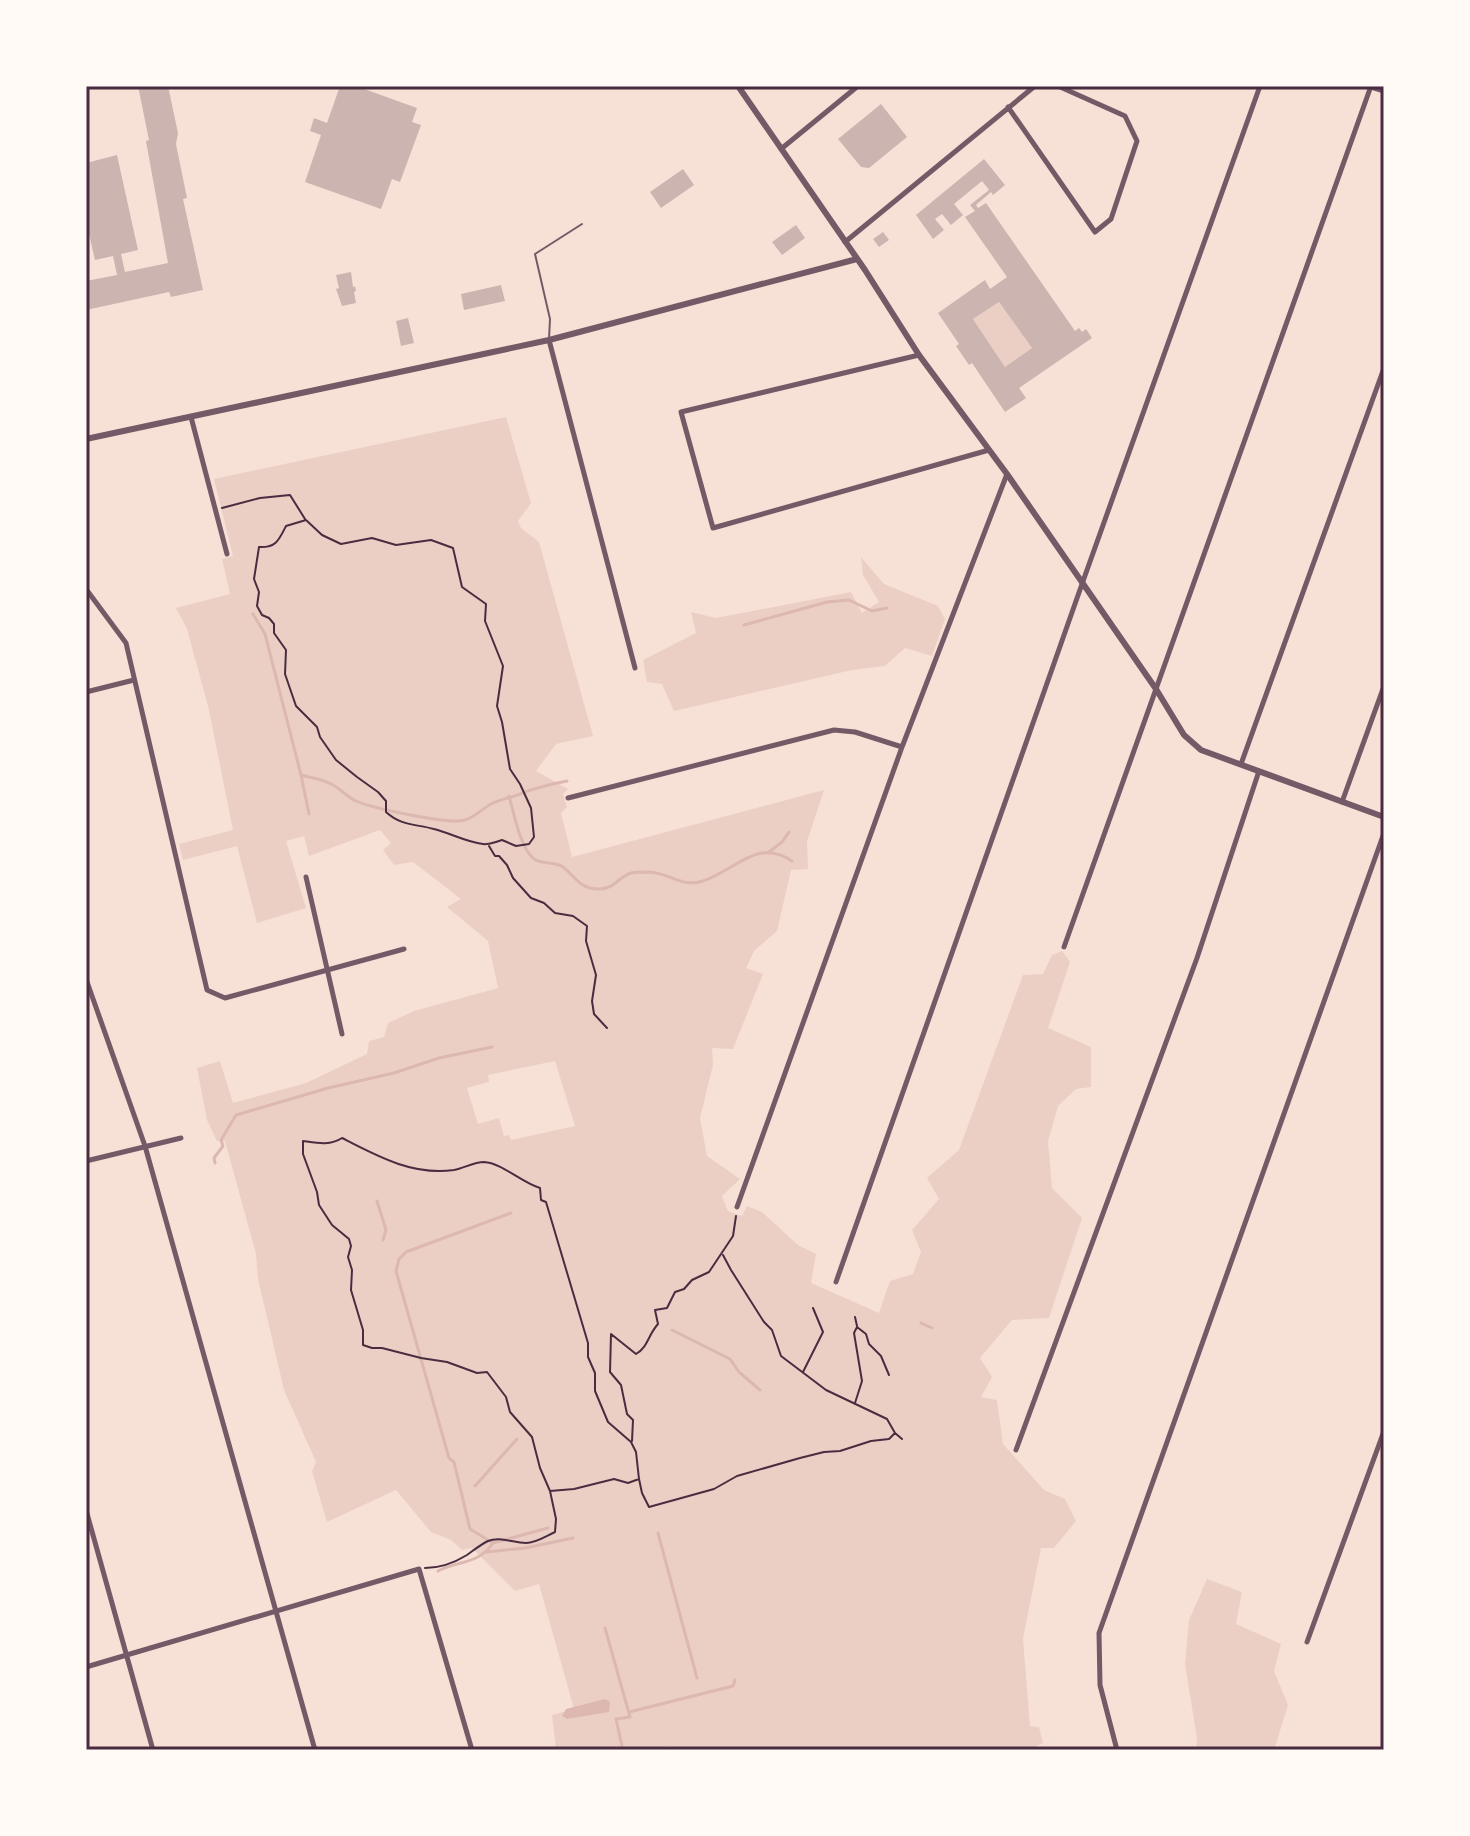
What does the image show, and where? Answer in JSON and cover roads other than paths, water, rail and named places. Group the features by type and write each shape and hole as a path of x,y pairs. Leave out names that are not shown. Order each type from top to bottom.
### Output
{"street":[{"path":"738,86 919,355 1007,474 1156,689 1184,735 1201,750 1384,817"},
{"path":"781,149 858,86"},
{"path":"845,242 1035,86"},
{"path":"1008,107 1095,232 1111,219 1137,141 1125,116 1058,86"},
{"path":"836,1282 1260,86"},
{"path":"1064,947 1371,86 1384,91"},
{"path":"86,439 549,340 857,259"},
{"path":"549,340 635,668"},
{"path":"919,355 681,412 713,528 989,450"},
{"path":"1241,764 1384,368"},
{"path":"191,417 227,554"},
{"path":"737,1207 902,747 1007,474"},
{"path":"86,589 126,643 207,990 225,998 404,949"},
{"path":"86,692 134,680"},
{"path":"1342,802 1384,686"},
{"path":"568,798 834,730 855,732 902,747"},
{"path":"1016,1450 1197,958 1259,771"},
{"path":"1117,1750 1100,1685 1099,1633 1384,833"},
{"path":"306,877 342,1034"},
{"path":"86,979 145,1146 315,1750"},
{"path":"86,1161 181,1138"},
{"path":"1307,1642 1384,1431"},
{"path":"86,1510 153,1750"},
{"path":"86,1667 419,1569 472,1750"}],"lane":[{"path":"549,340 550,319 535,254 582,224"}],"waterway":[{"path":"744,625 827,602 849,600 872,611 887,608"},
{"path":"253,614 265,634 309,814"},
{"path":"301,775 328,782 365,804 411,815 457,821 469,819 498,801 567,781"},
{"path":"509,796 518,830 529,854 538,861 560,865 582,885 592,888 609,887 638,872 656,873 695,883 757,854 779,855 792,861"},
{"path":"769,852 789,832"},
{"path":"215,1163 214,1158 223,1146 221,1140 236,1115 439,1058 492,1047"},
{"path":"377,1201 386,1230 383,1240"},
{"path":"493,1543 470,1529 454,1462 449,1458 396,1271 399,1259 406,1252 511,1213"},
{"path":"921,1323 932,1328"},
{"path":"672,1330 730,1359 739,1372 760,1390"},
{"path":"475,1486 517,1439"},
{"path":"438,1571 475,1559 493,1543 548,1528"},
{"path":"658,1533 697,1678"},
{"path":"487,1552 573,1538"},
{"path":"605,1628 630,1717 616,1719 622,1746"},
{"path":"629,1712 733,1686 735,1680"}]}
